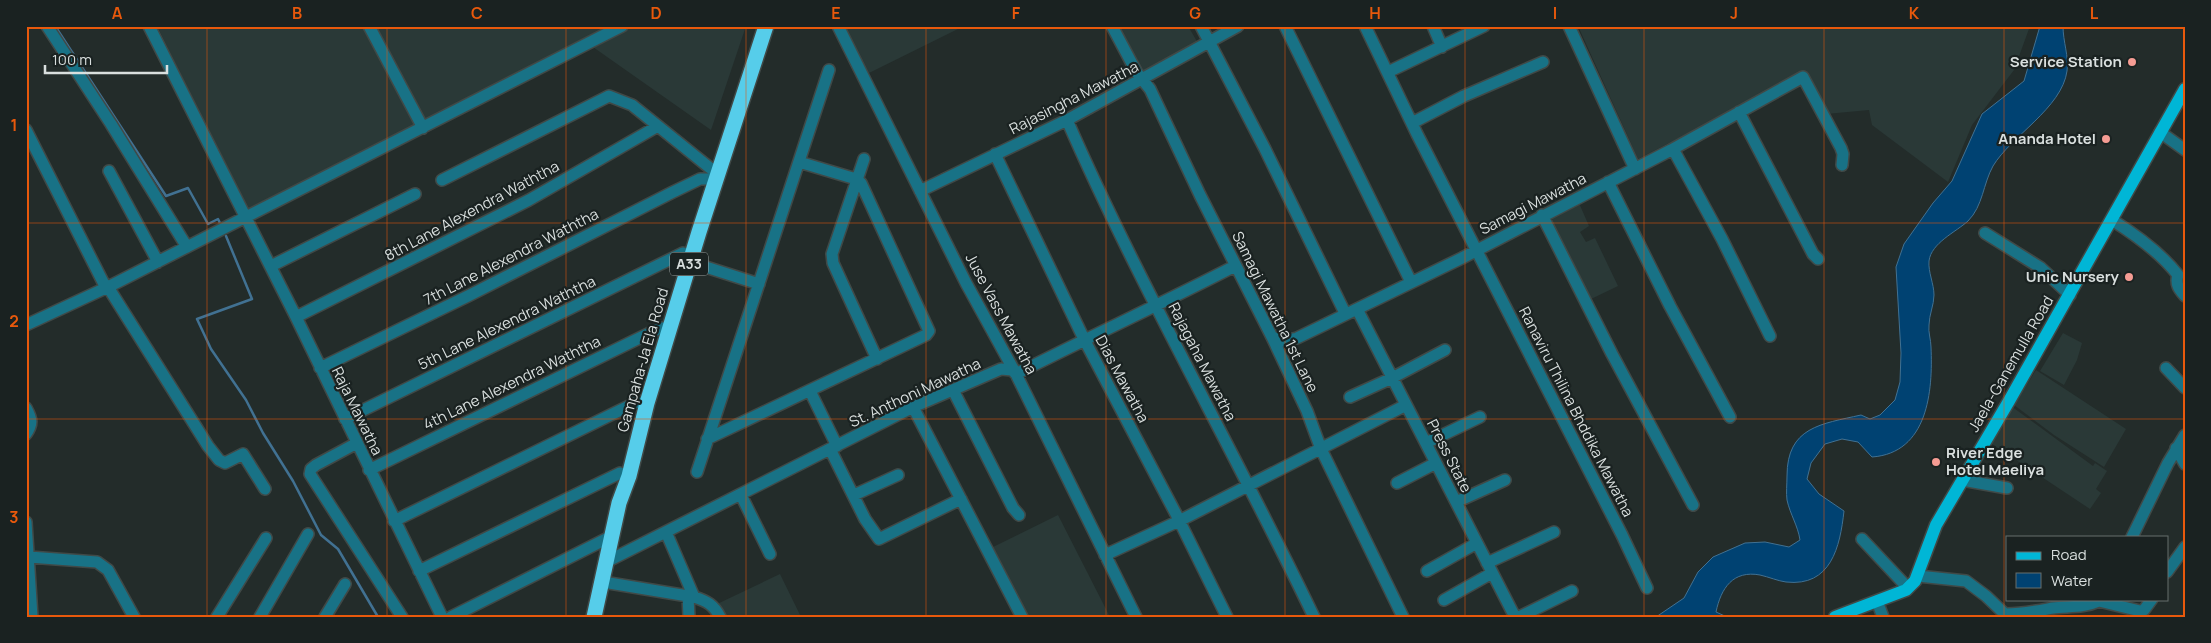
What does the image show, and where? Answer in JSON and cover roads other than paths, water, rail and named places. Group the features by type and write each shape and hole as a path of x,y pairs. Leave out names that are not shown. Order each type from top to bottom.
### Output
{"highway":[{"name":"Gampaha-Ja Ela Road","path":"594,617 608,561 619,503 629,476 665,328 713,174 756,26"},
{"name":"Gampaha-Ja Ela Road","path":"713,174 766,26"},
{"name":"Gampaha-Ja Ela Road","path":"619,503 620,472 637,402 665,328"}],"main road":[{"name":"Jaela-Ganemulla Road","path":"1835,617 1908,588 1918,576 1931,535 2070,295 2185,89"}],"street":[{"path":"47,26 111,124 187,247"},
{"name":"Raja Mawatha","path":"150,26 296,317 442,617"},
{"path":"369,26 422,128"},
{"path":"26,325 107,288 622,26"},
{"name":"Juse Vass Mawatha","path":"838,26 966,283 1016,374 1136,617"},
{"name":"Samagi Mawatha 1st Lane","path":"1112,26 1137,72 1144,80 1272,337 1307,411 1322,449 1403,617"},
{"path":"1201,26 1345,313"},
{"name":"Rajasingha Mawatha","path":"920,191 1067,120 1144,80 1238,26"},
{"path":"1285,26 1412,282"},
{"name":"Ranaviru Thilina Bhddika Mawatha","path":"1365,26 1412,124 1647,588"},
{"path":"1433,26 1442,47"},
{"path":"1388,72 1484,26"},
{"path":"1569,26 1635,169"},
{"path":"1412,124 1472,93 1543,62"},
{"path":"696,472 829,70"},
{"name":"Samagi Mawatha","path":"1272,337 1284,341 1297,338 1345,313 1357,309 1635,169 1803,77 1842,148 1842,166"},
{"path":"442,180 609,96 632,104 713,174"},
{"path":"1739,112 1813,254 1818,259"},
{"name":"Rajagaha Mawatha","path":"1067,120 1157,307 1314,617"},
{"name":"8th Lane Alexendra Waththa","path":"296,317 529,200 658,126"},
{"path":"26,130 107,288 208,446 219,460 225,463 243,454 265,489"},
{"path":"2160,132 2185,150"},
{"path":"1673,149 1722,239 1770,336"},
{"name":"Dias Mawatha","path":"995,154 1084,339 1227,617"},
{"path":"864,159 832,254 833,263 877,359"},
{"path":"707,439 877,359 926,335 929,331 861,183 856,179 799,162"},
{"path":"109,171 158,262"},
{"name":"7th Lane Alexendra Waththa","path":"320,368 468,296 671,193 713,174"},
{"path":"1608,182 1670,306 1730,417"},
{"path":"270,266 415,194"},
{"path":"1542,215 1612,354 1693,505"},
{"path":"2112,220 2136,236 2170,265 2178,275 2176,281 2185,296"},
{"path":"1985,233 2041,268 2070,295"},
{"path":"686,258 759,284"},
{"name":"5th Lane Alexendra Waththa","path":"345,419 686,258"},
{"path":"1016,374 1084,339 1157,307 1235,266"},
{"name":"Press State","path":"1357,309 1517,617"},
{"name":"4th Lane Alexendra Waththa","path":"369,470 665,328"},
{"path":"1350,397 1392,378 1444,350"},
{"path":"2166,368 2185,388"},
{"name":"St. Anthoni Mawatha","path":"608,561 913,407 1001,369 1012,370 1016,374"},
{"path":"953,390 1018,515"},
{"path":"810,391 854,496 879,539 961,499"},
{"path":"394,521 637,402"},
{"path":"1105,555 1179,521 1248,484 1322,449 1406,405"},
{"path":"913,407 1022,617"},
{"path":"26,408 32,418 32,425 26,434"},
{"path":"1426,443 1480,417"},
{"path":"2132,536 2176,448 2185,434"},
{"path":"357,443 316,464 311,469 310,474 402,617"},
{"path":"2176,448 2185,464"},
{"path":"1397,483 1436,463"},
{"path":"418,571 620,472"},
{"path":"854,496 898,475"},
{"path":"1456,502 1505,480"},
{"path":"1962,480 2007,488"},
{"path":"741,495 770,554"},
{"path":"26,522 32,617"},
{"path":"666,532 691,596 689,617"},
{"path":"1444,600 1490,568 1554,532"},
{"path":"260,617 308,534"},
{"path":"451,617 612,536"},
{"path":"221,615 266,538"},
{"path":"1862,539 1908,588"},
{"path":"1427,571 1477,543"},
{"path":"2168,571 2185,546"},
{"path":"29,557 97,562 103,565 108,570 134,617"},
{"path":"1918,576 1966,581 2007,615 2025,614 2054,608 2087,606 2099,600 2139,614 2151,600"},
{"path":"603,582 691,596 714,606 720,617"},
{"path":"325,617 345,584"},
{"path":"1517,617 1572,591"},
{"path":"1878,601 1883,617"}],"water":[{"path":"2040,26 2063,26 2067,54 2067,71 2056,97 2011,144 1993,166 1980,202 1973,215 1939,243 1931,255 1929,265 1934,295 1929,328 1931,347 1930,382 1928,400 1916,432 1905,444 1891,453 1872,457 1858,442 1842,439 1825,444 1811,463 1807,479 1819,494 1844,511 1836,551 1823,571 1813,578 1801,582 1780,581 1760,575 1742,575 1725,588 1718,603 1716,612 1727,617 1656,617 1684,598 1698,572 1713,557 1745,543 1765,542 1789,547 1800,540 1787,497 1787,476 1793,447 1809,430 1833,421 1861,415 1870,419 1880,415 1895,400 1900,382 1901,353 1896,267 1904,244 1933,203 1952,181 1982,114 2024,81"}],"waterway":[{"path":"55,26 166,196 188,188 208,224 218,219 220,223"},
{"path":"226,236 252,299 197,319 211,349 246,400 263,433 293,481 321,535 338,549 378,617"}],"place":[{"name":"Service Station","path":"2132,62"},
{"name":"Ananda Hotel","path":"2106,139"},
{"name":"Unic Nursery","path":"2129,277"},
{"name":"River Edge Hotel Maeliya","path":"1936,462"}]}
